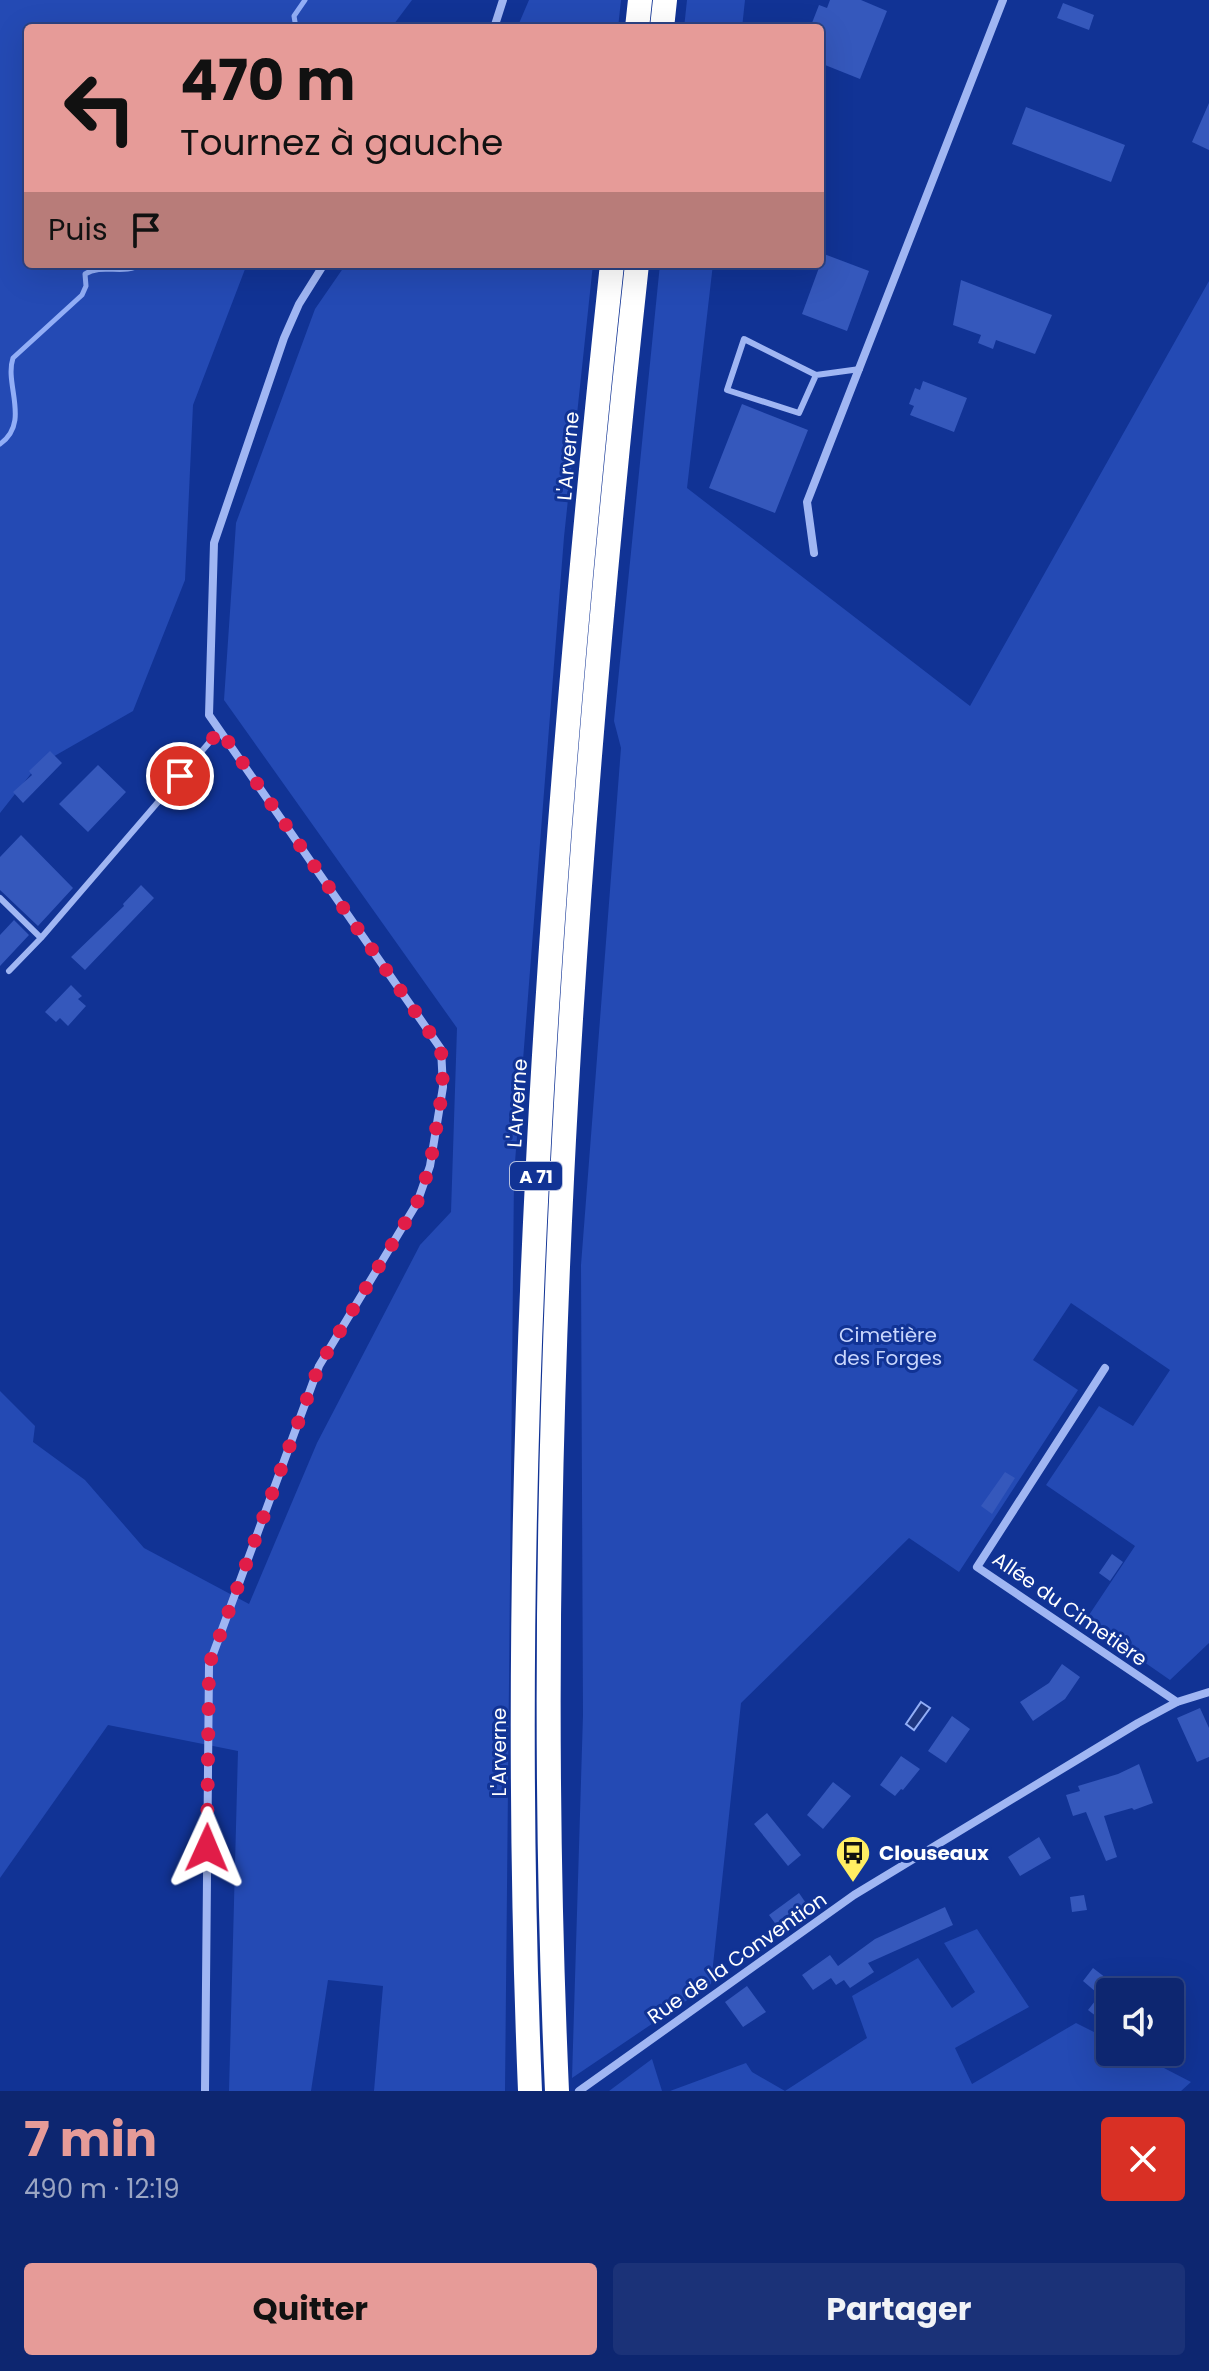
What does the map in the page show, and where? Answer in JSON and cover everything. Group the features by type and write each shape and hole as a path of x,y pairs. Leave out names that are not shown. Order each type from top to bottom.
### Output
{"highway":[{"path":"637,24 640,0"},
{"path":"662,24 665,0"},
{"name":"L'Arverne","path":"530,2091 522,1701 524,1508 536,1168 560,809 612,268"},
{"name":"A 71","path":"557,2091 549,1674 559,1215 584,810 637,268"}],"street":[{"path":"495,24 503,0"},
{"path":"814,553 807,502 1003,0"},
{"path":"205,2091 209,1665 319,1366 417,1203 430,1166 443,1087 441,1049 209,715 214,543 284,338 299,304 322,268"},
{"name":"Allée du Cimetière","path":"1105,1368 977,1567 1177,1702"},
{"name":"Rue de la Convention","path":"579,2091 854,1895 1138,1723 1177,1702 1209,1692"}],"lane":[{"path":"816,375 799,413 727,390 744,339 816,375 860,369"},
{"path":"9,971 220,730"},
{"path":"0,898 41,938"}],"green space":[{"path":"0,0 412,0 394,24 24,24 24,268 245,268 193,405 185,580 133,711 37,766 0,813"},
{"path":"529,0 621,0 618,24 519,24"},
{"path":"687,0 745,0 742,24 684,24"},
{"path":"343,268 593,268 564,537 514,1175 505,2091 374,2091 383,1986 328,1980 311,2091 229,2091 238,1751 108,1725 0,1878 0,1391 35,1426 33,1442 85,1480 144,1548 249,1604 317,1443 420,1245 451,1212 457,1028 224,700 236,523 315,309"},
{"name":"Cimetière des Forges","path":"660,268 713,268 687,488 970,706 1209,281 1209,1643 1170,1680 1085,1621 1135,1546 1046,1485 1099,1406 1133,1426 1170,1370 1071,1303 1033,1360 1078,1390 959,1572 909,1538 741,1703 711,1984 572,2078 583,1715 581,1265 621,748 614,721"},
{"path":"977,1929 1029,2007 955,2048 972,2084 1076,2023 1096,2033 1096,2066 1160,2066 1191,2082 1181,2091 785,2091 867,2038 852,1996 918,1958 952,2008 975,1992 944,1943"},
{"path":"652,2059 662,2091 609,2091"},
{"path":"746,2063 752,2072 785,2091 670,2091"}],"shaded area":[{"path":"921,1702 930,1708 914,1730 906,1724"}],"building":[{"path":"830,0 861,0 887,11 860,79 824,65 824,24 812,24 819,5 827,8"},
{"path":"1063,3 1094,15 1089,30 1057,18"},
{"path":"1209,103 1209,150 1192,142"},
{"path":"1026,107 1125,145 1111,182 1012,144"},
{"path":"824,254 869,271 847,331 802,314 819,268 824,268"},
{"path":"961,280 1052,315 1035,354 996,340 993,349 978,343 981,335 953,325"},
{"path":"923,381 967,398 954,432 910,415 914,406 909,404 915,388 920,390"},
{"path":"742,404 808,430 775,513 709,488"},
{"path":"50,751 62,763 23,803 13,792 32,775 29,771"},
{"path":"98,765 126,792 88,832 59,804"},
{"path":"21,835 73,888 38,926 0,890 0,857"},
{"path":"141,885 154,898 85,970 71,957 124,906"},
{"path":"14,920 29,935 0,966 0,935"},
{"path":"71,985 82,996 78,999 86,1006 68,1026 60,1018 56,1022 45,1012"},
{"path":"1005,1472 1015,1478 992,1514 981,1506"},
{"path":"1112,1554 1123,1562 1110,1581 1099,1573"},
{"path":"1062,1664 1080,1677 1065,1699 1033,1721 1020,1702 1049,1683"},
{"path":"1200,1708 1209,1728 1209,1757 1197,1762 1177,1718"},
{"path":"952,1716 970,1729 946,1763 928,1751"},
{"path":"901,1756 920,1769 895,1796 880,1785"},
{"path":"1139,1764 1153,1803 1104,1816 1117,1857 1106,1861 1086,1812 1073,1816 1066,1795 1080,1791 1078,1786"},
{"path":"833,1782 851,1796 823,1829 807,1815"},
{"path":"767,1813 801,1855 788,1866 754,1824"},
{"path":"1039,1837 1051,1858 1020,1876 1008,1857"},
{"path":"799,1893 810,1909 780,1930 769,1915"},
{"path":"1084,1895 1087,1910 1072,1912 1070,1897"},
{"path":"945,1907 953,1925 868,1963 874,1972 850,1988 844,1980 836,1985 831,1978 813,1990 802,1975 830,1955 838,1966 875,1939"},
{"path":"1093,1968 1106,1978 1096,1978 1096,1992 1083,1981"},
{"path":"747,1986 766,2012 743,2027 725,2002"},
{"path":"1096,2000 1096,2016 1088,2010"}],"waterway":[{"path":"295,24 294,16 305,0"},
{"path":"0,444 14,425 13,358 82,295 86,286 85,274 99,269 132,268"}],"place":[{"name":"Clouseaux","path":"853,1884"}],"route":[{"path":"180,776 220,730 441,1049 443,1087 430,1166 417,1203 319,1366 209,1665 207,1848"}]}
